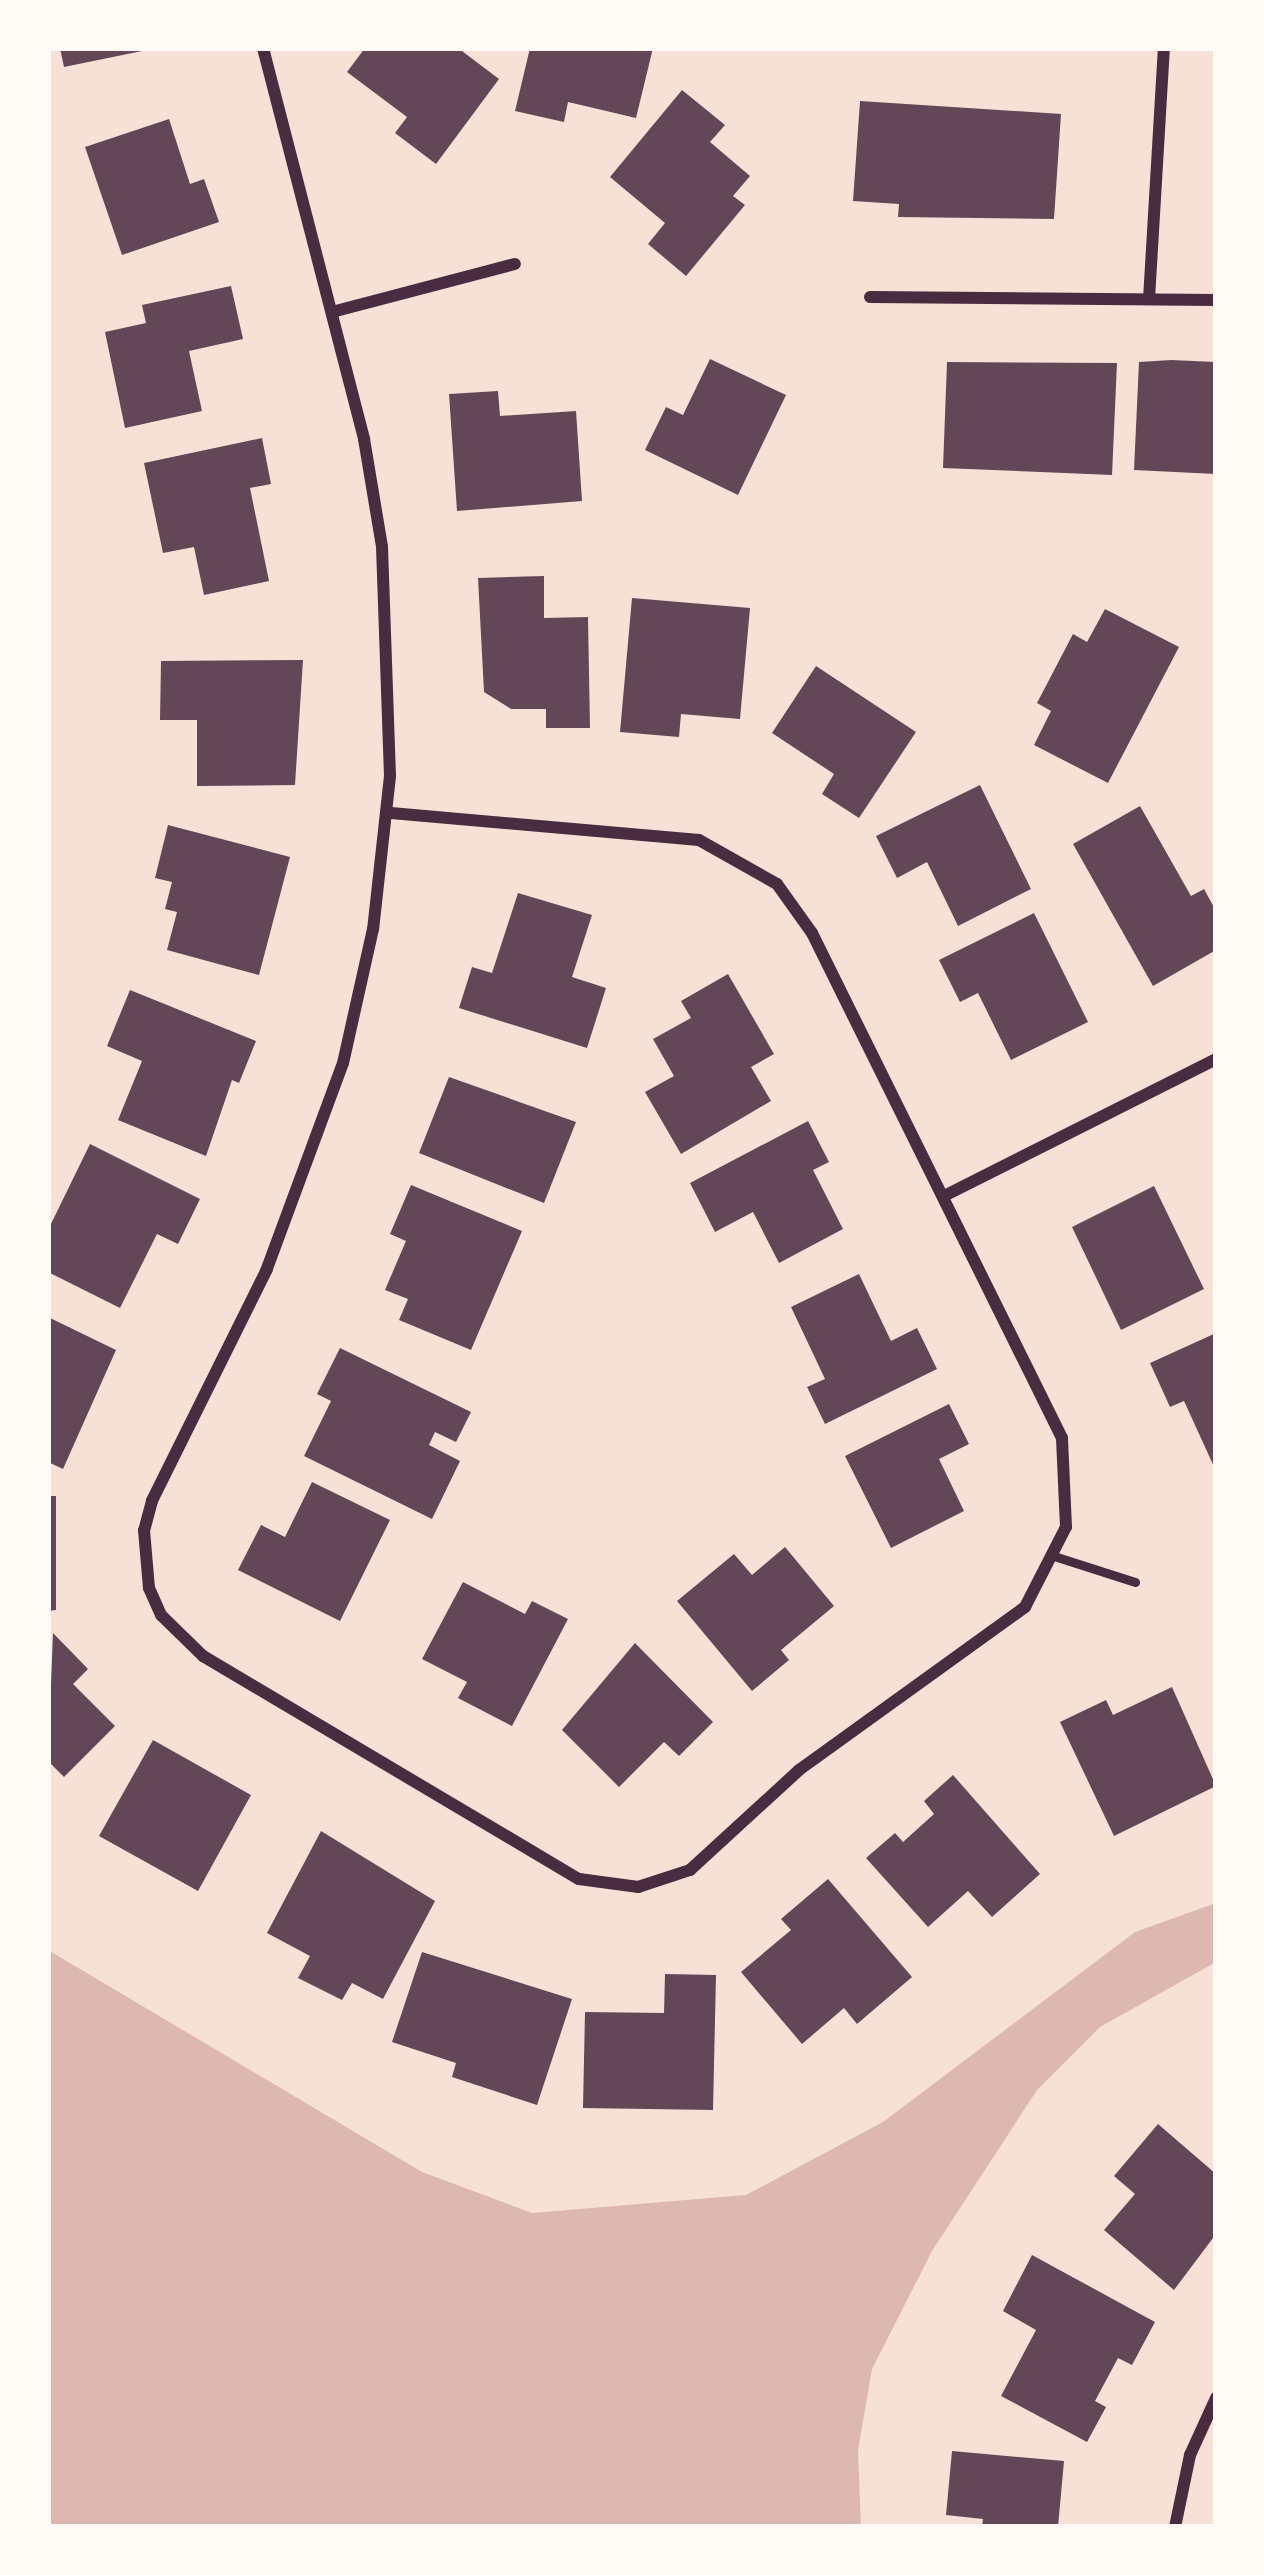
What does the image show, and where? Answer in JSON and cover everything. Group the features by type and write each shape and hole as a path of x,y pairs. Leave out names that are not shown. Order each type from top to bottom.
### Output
{"street":[{"path":"263,48 332,312 382,547 390,656 388,813 373,929 309,1168 144,1530 149,1588 180,1638 579,1880 638,1887 689,1870 885,1703 1003,1629 1057,1557 1070,1498 1062,1438 812,933 754,865 669,835 388,813"},
{"path":"1149,299 1164,48"},
{"path":"332,312 515,264"},
{"path":"870,297 1216,300"},
{"path":"944,1196 1216,1059"},
{"path":"1175,2527 1190,2455 1216,2398"}],"lane":[{"path":"1057,1557 1135,1582"}],"shaded area":[{"path":"1216,1903 1216,1962 1100,2027 1037,2090 932,2251 872,2369 858,2450 861,2527 48,2527 48,1950 422,2172 532,2213 746,2195 883,2122 1135,1932"}],"building":[{"path":"60,48 147,48 147,50 64,67"},
{"path":"365,48 458,48 499,79 436,164 395,133 407,117 347,72"},
{"path":"530,48 653,48 636,118 568,102 564,122 515,111"},
{"path":"682,90 725,125 710,142 750,176 733,196 745,205 686,276 648,244 665,223 610,177"},
{"path":"860,101 1061,114 1054,219 898,217 899,204 853,201"},
{"path":"169,119 190,184 204,179 219,222 122,255 85,147"},
{"path":"231,286 243,339 189,351 202,411 125,428 105,332 146,323 142,305"},
{"path":"710,359 786,395 738,495 645,450 666,407 683,415"},
{"path":"947,362 1117,363 1112,475 943,468"},
{"path":"1139,362 1216,362 1216,474 1134,470"},
{"path":"498,391 500,416 576,411 582,501 457,511 449,394"},
{"path":"262,438 271,484 250,488 269,581 204,595 194,547 163,553 144,463"},
{"path":"544,576 544,618 588,617 590,728 546,728 546,709 511,709 484,692 478,578"},
{"path":"632,598 750,608 740,719 681,714 679,737 620,732"},
{"path":"1105,609 1179,647 1108,783 1034,745 1051,711 1037,703 1073,634 1087,642"},
{"path":"303,660 295,785 197,786 197,720 160,720 161,661"},
{"path":"816,666 916,732 859,818 822,794 834,774 772,733"},
{"path":"980,785 1031,889 958,926 927,862 897,878 876,836"},
{"path":"1140,806 1191,896 1204,889 1216,911 1216,950 1153,986 1073,844"},
{"path":"168,825 290,857 259,975 167,950 177,912 165,909 172,882 155,878"},
{"path":"518,893 592,915 572,977 606,988 587,1048 459,1008 472,967 492,973"},
{"path":"1034,913 1088,1022 1011,1060 978,993 960,1002 939,960"},
{"path":"728,974 774,1054 751,1067 771,1101 681,1154 645,1092 674,1076 653,1039 691,1018 681,1001"},
{"path":"130,990 256,1041 239,1083 232,1080 206,1156 118,1120 142,1061 107,1046"},
{"path":"449,1077 576,1122 544,1203 419,1153"},
{"path":"808,1121 829,1162 813,1170 843,1229 779,1263 753,1212 715,1232 690,1183"},
{"path":"90,1144 200,1199 178,1244 157,1234 120,1308 48,1272 48,1230"},
{"path":"411,1185 522,1231 471,1350 399,1320 408,1299 385,1290 406,1241 390,1234"},
{"path":"1154,1186 1204,1289 1121,1330 1072,1227"},
{"path":"859,1274 891,1341 917,1328 937,1369 825,1424 807,1387 825,1379 791,1307"},
{"path":"48,1317 116,1350 63,1469 48,1462"},
{"path":"1216,1333 1216,1471 1184,1401 1170,1407 1150,1363"},
{"path":"340,1348 471,1412 456,1442 435,1432 429,1445 460,1461 432,1519 304,1456 331,1401 317,1394"},
{"path":"949,1404 969,1444 939,1459 964,1511 891,1548 845,1456"},
{"path":"312,1482 390,1520 340,1621 238,1570 261,1525 285,1537"},
{"path":"48,1496 56,1496 56,1610 48,1611"},
{"path":"785,1547 834,1606 781,1650 789,1660 752,1691 677,1601 734,1554 752,1575"},
{"path":"463,1582 525,1614 532,1601 568,1619 512,1726 458,1698 467,1682 422,1659"},
{"path":"53,1633 88,1669 73,1684 115,1726 64,1777 48,1761"},
{"path":"635,1643 713,1722 679,1756 664,1742 619,1787 562,1730"},
{"path":"1172,1687 1216,1786 1114,1836 1060,1722 1106,1700 1113,1715"},
{"path":"153,1740 251,1795 198,1891 99,1836"},
{"path":"953,1775 1040,1874 992,1917 968,1891 928,1927 866,1858 895,1833 903,1842 934,1814 924,1801"},
{"path":"321,1831 435,1901 383,1999 352,1983 342,2000 298,1978 310,1956 267,1933"},
{"path":"828,1879 912,1977 857,2024 844,2008 802,2044 741,1972 791,1930 781,1919"},
{"path":"422,1952 572,1999 537,2105 452,2077 456,2063 392,2042"},
{"path":"665,1974 716,1975 713,2110 583,2108 585,2012 664,2013"},
{"path":"1158,2124 1216,2174 1216,2234 1174,2290 1104,2230 1135,2194 1114,2176"},
{"path":"1032,2255 1155,2322 1132,2365 1118,2358 1095,2401 1106,2407 1087,2442 1001,2396 1036,2330 1003,2311"},
{"path":"952,2451 1064,2461 1058,2527 982,2527 983,2519 946,2515"}]}
